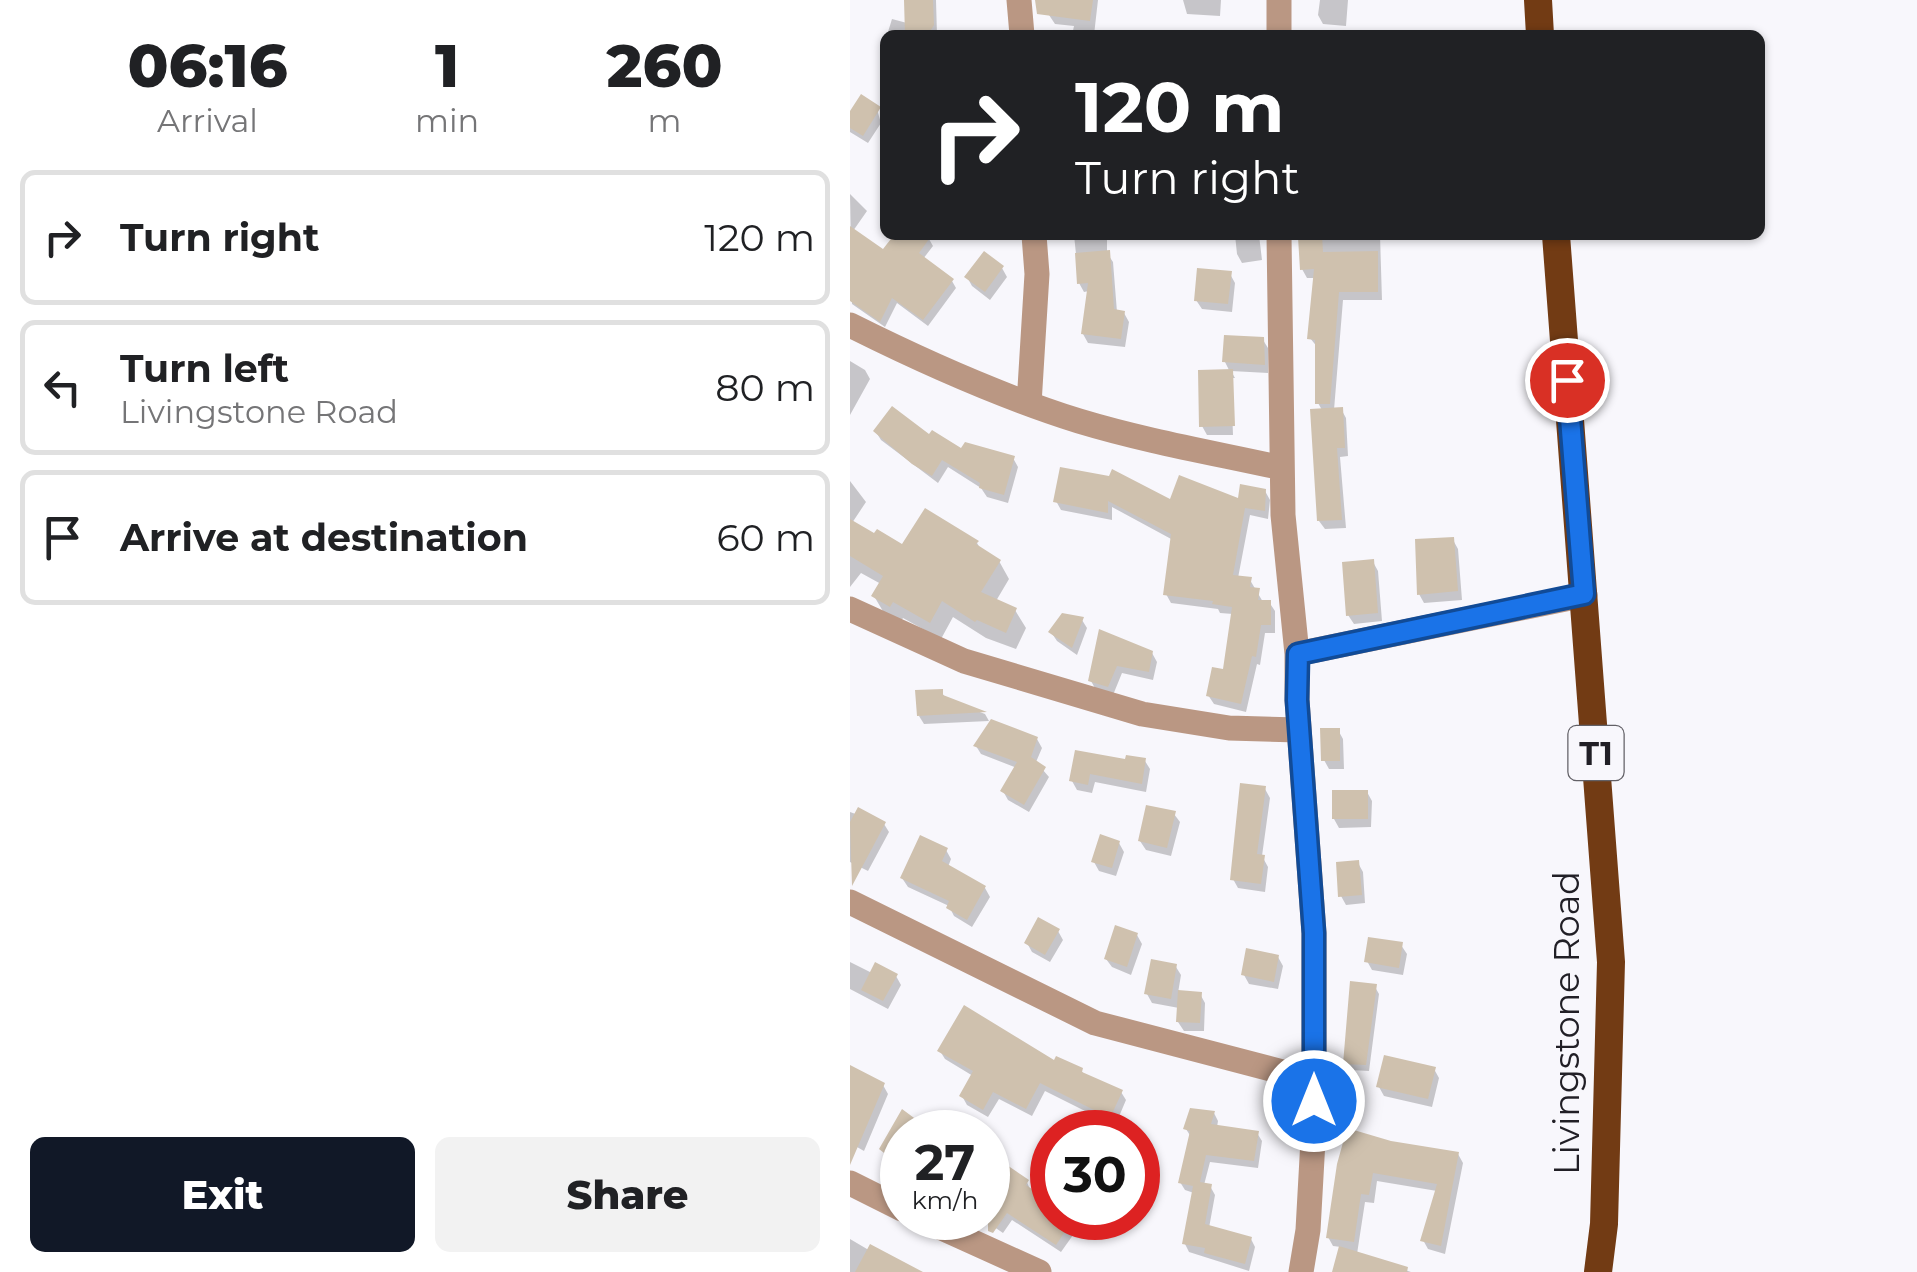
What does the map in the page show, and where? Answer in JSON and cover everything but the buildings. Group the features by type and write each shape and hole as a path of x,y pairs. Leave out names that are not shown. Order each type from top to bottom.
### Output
{"highway":[{"path":"1538,0 1540,30"},
{"name":"Livingstone Road","path":"1556,240 1610,962 1604,1224 1598,1272"}],"street":[{"path":"1019,0 1022,30"},
{"path":"1279,0 1279,30"},
{"path":"1030,404 1037,274 1034,240"},
{"path":"1280,240 1283,515 1298,654 1299,730 1314,933 1314,1122 1308,1230 1300,1272"},
{"path":"850,326 938,369 1030,404 1147,440 1282,468"},
{"path":"1298,654 1584,594"},
{"path":"850,609 964,662 1142,714 1229,728 1299,730"},
{"path":"850,902 1095,1022 1313,1080"},
{"path":"850,1183 880,1199"},
{"path":"969,1240 1040,1272"}],"route":[{"path":"1314,1101 1314,933 1297,700 1298,654 1584,594 1567,380"}]}
